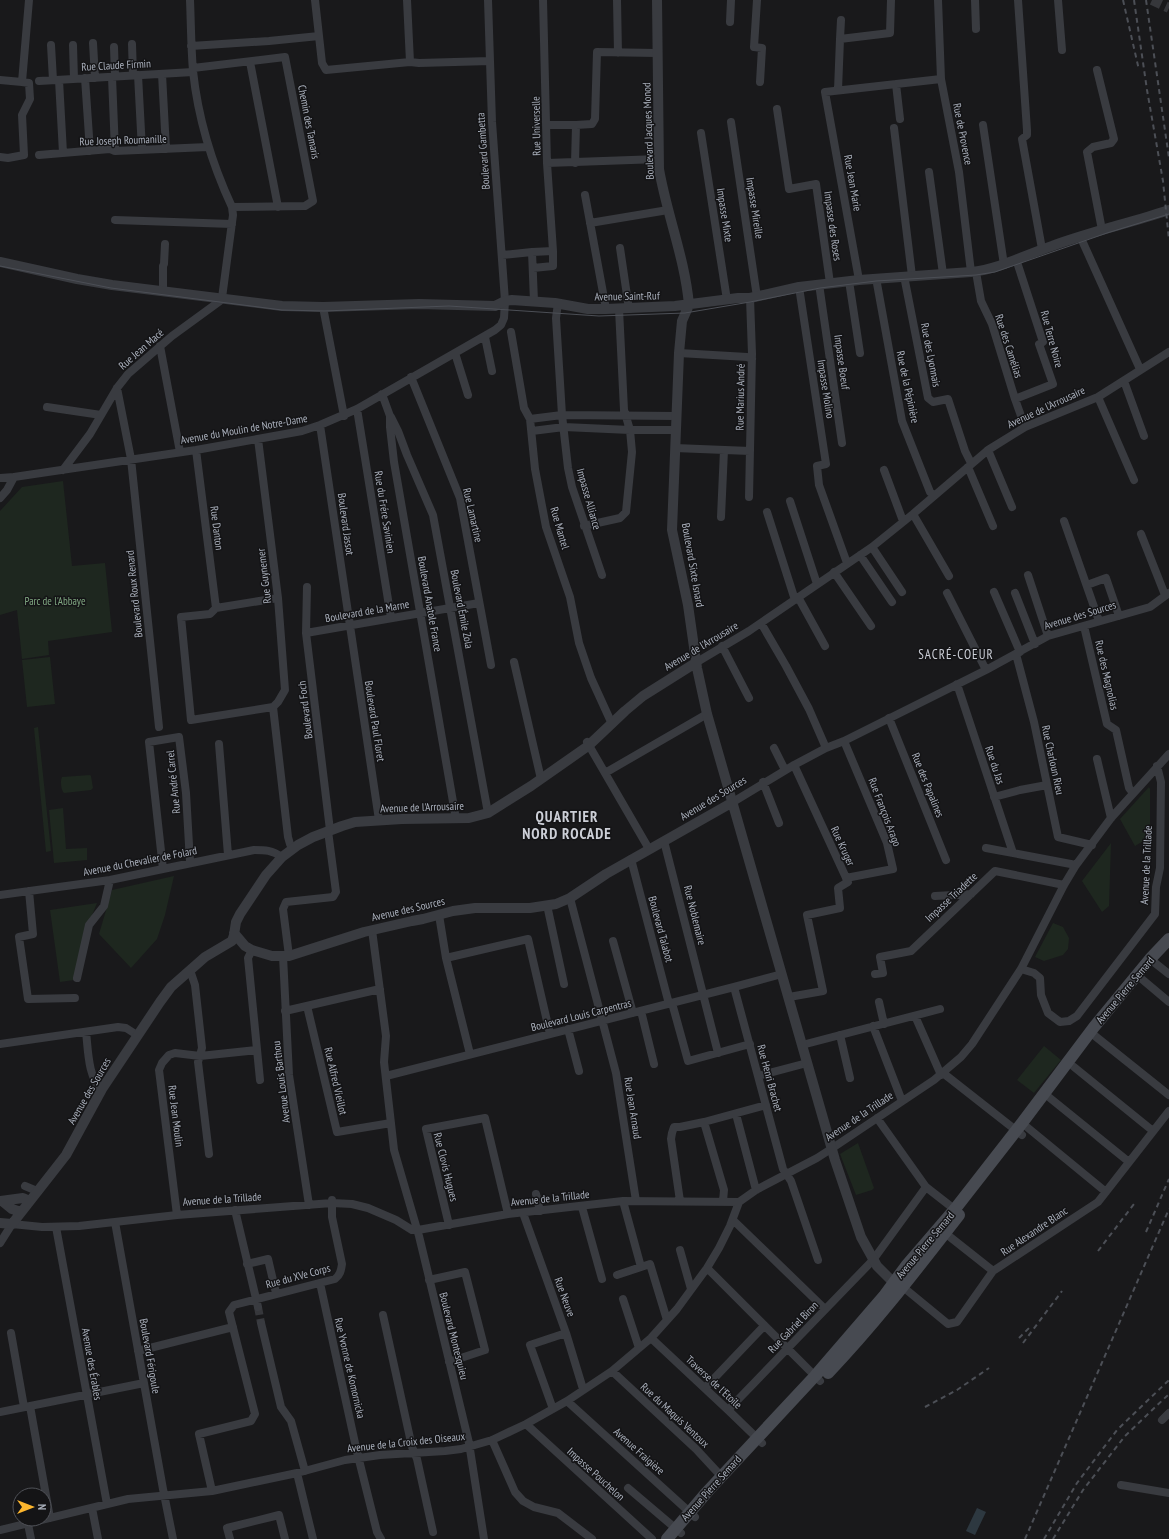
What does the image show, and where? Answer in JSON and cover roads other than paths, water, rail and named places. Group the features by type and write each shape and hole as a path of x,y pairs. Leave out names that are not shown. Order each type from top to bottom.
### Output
{"main road":[{"name":"Avenue Pierre Semard","path":"1048,1097 1093,1035 1169,940"},
{"name":"Avenue Pierre Semard","path":"898,1285 919,1250 958,1211 1022,1129 1074,1067 1093,1035"},
{"name":"Avenue Pierre Semard","path":"667,1539 677,1533 759,1440 817,1379 884,1296 898,1285 945,1233 958,1211"},
{"name":"Avenue Pierre Semard","path":"693,1514 721,1476 759,1440"}],"street":[{"path":"22,82 29,0"},
{"path":"190,0 193,70 208,147 232,207 232,224 222,298"},
{"path":"315,0 322,63 326,70 410,62 490,61"},
{"path":"407,0 410,62"},
{"name":"Boulevard Gambetta","path":"488,0 492,122 505,300"},
{"name":"Rue Universelle","path":"543,0 548,163 553,251"},
{"path":"617,0 618,52"},
{"name":"Boulevard Jacques Monod","path":"657,0 657,54 662,187 683,271 689,305"},
{"path":"730,22 731,0"},
{"path":"758,0 754,47 762,48 760,82"},
{"path":"840,39 890,33 891,0"},
{"name":"Rue de Provence","path":"938,0 941,79 959,172 973,272"},
{"path":"975,0 976,29"},
{"path":"1018,0 1027,130 1027,135 1022,139 1042,249"},
{"path":"1058,0 1062,50"},
{"path":"841,20 838,90 941,79"},
{"path":"192,46 318,36"},
{"path":"93,43 95,78"},
{"path":"132,44 142,150"},
{"path":"51,45 63,153"},
{"path":"73,45 74,79"},
{"path":"114,46 113,76 115,151"},
{"path":"547,125 592,124 595,119 597,52 657,54"},
{"name":"Chemin des Tamaris","path":"193,70 285,57 312,201 305,206 232,207"},
{"path":"250,62 278,207"},
{"name":"Rue Claude Firmin","path":"39,81 162,74 193,70"},
{"path":"1097,70 1114,140 1111,143 1094,147 1087,152 1102,230"},
{"path":"162,74 166,149"},
{"path":"85,78 90,151"},
{"path":"0,80 29,83 30,99 22,115 24,155 8,158 0,157"},
{"path":"896,84 900,119"},
{"name":"Rue Jean Marie","path":"838,90 825,92 854,280 860,352"},
{"name":"Impasse des Roses","path":"777,109 789,189 816,184 830,283"},
{"name":"Impasse Mireille","path":"731,122 754,298"},
{"path":"574,163 576,125"},
{"path":"983,125 1004,264"},
{"path":"894,128 908,276"},
{"name":"Impasse Mixte","path":"701,133 727,300"},
{"name":"Rue Joseph Roumanille","path":"39,155 110,149 115,151 208,147"},
{"path":"548,163 660,160"},
{"path":"929,172 943,274"},
{"path":"585,194 606,309"},
{"path":"590,223 668,210"},
{"name":"Avenue Saint-Ruf","path":"505,300 558,303 588,309 624,309 689,305 754,298 819,284 854,280 973,272 1004,264 1080,236 1169,210"},
{"path":"115,220 232,224"},
{"path":"1080,236 1140,369"},
{"path":"163,292 165,244"},
{"path":"584,526 620,518 626,512 632,452 630,430 625,416 624,309 620,248"},
{"path":"502,255 553,251 553,266 533,268"},
{"path":"532,252 534,301"},
{"name":"Rue Terre Noire","path":"1015,399 1053,384 1039,344 1043,342 1016,259"},
{"path":"0,262 77,279 163,292 282,306 323,307 419,304 495,306 505,300"},
{"name":"Rue des Camélias","path":"973,272 981,301 992,324 1025,428"},
{"name":"Rue des Lyonnais","path":"908,276 928,398 933,402 948,400 970,465"},
{"name":"Rue de la Pépinière","path":"876,278 902,421 930,492 934,495"},
{"name":"Impasse Boeuf","path":"819,284 842,443"},
{"name":"Impasse Molino","path":"799,288 826,464 817,466 819,485 847,564"},
{"name":"Rue Jean Macé","path":"63,470 90,434 117,388 128,374 160,346 220,302 222,298"},
{"name":"Rue Marius André","path":"749,497 754,298"},
{"name":"Avenue du Moulin de Notre-Dame","path":"0,478 196,450 302,431 320,425 344,416 411,377 485,337 501,325 504,318 505,300"},
{"path":"558,303 556,318 562,415"},
{"name":"Boulevard Sixte Isnard","path":"689,305 682,321 679,353 672,530 688,605 707,714 789,997 831,1149 861,1237 873,1260 898,1285"},
{"path":"323,307 344,416"},
{"name":"Rue Mantel","path":"511,332 524,408 530,419 536,469 546,526 570,597 579,643 591,678 612,724"},
{"path":"485,337 492,371"},
{"path":"160,346 180,452"},
{"name":"Avenue de l'Arrousaire","path":"234,933 236,922 240,914 266,874 293,848 313,837 355,822 469,818 488,813 541,779 588,744 643,696 760,623 872,547 988,450 1025,428 1098,397 1169,352"},
{"path":"455,353 468,395"},
{"path":"679,353 752,359"},
{"name":"Rue Lamartine","path":"411,377 460,498 491,665"},
{"path":"1124,381 1144,436"},
{"name":"Boulevard Roux Renard","path":"117,388 131,459 159,727"},
{"name":"Boulevard Anatole France","path":"382,394 390,416 394,462 456,818"},
{"path":"1098,397 1134,480"},
{"path":"47,407 101,415"},
{"name":"Rue du Frére Savinien","path":"357,409 391,618"},
{"path":"530,419 562,415 676,416"},
{"name":"Impasse Alliance","path":"562,415 568,468 572,488 602,575"},
{"name":"Boulevard Émile Zola","path":"390,416 398,431 433,515 488,813"},
{"name":"Boulevard Jassot","path":"320,425 350,625"},
{"path":"532,431 564,427 630,430 675,430"},
{"name":"Rue Guynemer","path":"258,439 278,598 285,690 278,702 273,707"},
{"path":"675,448 750,451"},
{"name":"Rue Danton","path":"196,450 216,608"},
{"path":"721,517 724,450"},
{"path":"988,450 1012,507"},
{"path":"970,465 993,526"},
{"path":"884,470 903,521"},
{"path":"0,498 7,490 14,477"},
{"path":"790,501 817,584"},
{"path":"767,512 796,599 825,646"},
{"path":"913,514 949,576"},
{"path":"1064,521 1099,621"},
{"path":"1141,534 1167,594"},
{"path":"872,547 902,592"},
{"path":"860,555 892,602"},
{"path":"834,572 871,626"},
{"path":"1028,575 1048,636"},
{"path":"1087,585 1106,578 1119,616"},
{"name":"Boulevard Foch","path":"286,956 283,909 286,902 333,898 336,892 306,633 307,588"},
{"name":"Rue Charloun Rieu","path":"994,592 1018,653 1058,837 1092,844"},
{"path":"947,593 986,670"},
{"path":"1015,593 1035,644"},
{"name":"Avenue des Sources","path":"252,950 272,956 286,956 372,930 468,909 530,908 556,904 570,898 631,859 733,802 763,782 826,748 844,741 986,670 1048,636 1150,607 1167,594"},
{"path":"278,598 216,608 210,614 181,617 191,720 273,707 288,837 293,848"},
{"name":"Boulevard de la Marne","path":"306,633 479,603"},
{"path":"760,623 786,666 809,709 826,748"},
{"name":"Boulevard Paul Floret","path":"350,625 379,820"},
{"name":"Rue des Magnolias","path":"1084,626 1107,724 1116,730 1129,788 1132,793"},
{"path":"722,646 749,698"},
{"path":"514,662 541,779"},
{"name":"Rue du Jas","path":"957,684 1013,853"},
{"path":"605,773 707,714"},
{"name":"Rue des Papalines","path":"889,718 946,860"},
{"name":"Rue André Carrel","path":"163,869 150,742 179,737 186,793 190,862"},
{"name":"Rue François Arago","path":"844,741 887,843 893,869 846,878"},
{"path":"219,744 228,855"},
{"path":"588,744 649,849"},
{"path":"774,748 785,770"},
{"name":"Avenue de la Trillade","path":"0,1223 42,1227 79,1226 177,1215 310,1205 332,1201 368,1208 396,1220 412,1230 418,1230 508,1214 582,1207 623,1201 739,1202 756,1190 831,1149 942,1074 961,1057 972,1044 1021,969 1064,885 1076,865 1111,818 1132,793 1169,754"},
{"path":"1097,759 1111,818"},
{"name":"Rue Kruger","path":"789,997 823,991 807,915 840,908 838,888 848,882 794,765"},
{"name":"Avenue de la Trillade","path":"1021,969 1034,973 1040,978 1041,995 1048,1013 1060,1022 1069,1021 1077,1016 1155,914 1156,887 1160,868 1161,782 1157,766"},
{"path":"763,782 779,823"},
{"path":"994,798 1020,790 1047,785"},
{"name":"Rue Noblemaire","path":"664,841 718,1053"},
{"path":"986,848 1076,865"},
{"name":"Avenue du Chevalier de Folard","path":"0,895 110,880 190,862 254,850 273,851 282,857"},
{"name":"Boulevard Talabot","path":"631,859 688,1060 718,1053"},
{"name":"Impasse Triadette","path":"875,974 883,973 880,957 911,950 996,871 1064,885"},
{"path":"77,978 89,925 104,906 110,880"},
{"path":"29,891 33,934 19,937 28,1000 75,998"},
{"path":"935,896 971,894"},
{"name":"Rue Jean Arnaud","path":"570,898 616,1073 636,1201"},
{"path":"547,906 564,984"},
{"path":"439,915 446,958 470,1054"},
{"name":"Boulevard Montesquieu","path":"372,930 386,1036 384,1062 394,1150 418,1230 470,1447 484,1539"},
{"path":"234,933 245,946 252,950 248,958 260,1080"},
{"name":"Avenue des Sources","path":"0,1243 37,1190 66,1154 102,1089 137,1035 171,987 205,957 229,944 232,941 234,933"},
{"path":"446,958 528,939 550,1034"},
{"path":"613,941 654,1064"},
{"name":"Avenue Louis Barthou","path":"286,956 285,1011 289,1075 310,1205"},
{"path":"1152,961 1169,974"},
{"path":"190,970 196,985 202,1048 198,1062 209,1154"},
{"name":"Boulevard Louis Carpentras","path":"386,1076 782,974"},
{"path":"1139,977 1169,1002"},
{"name":"Rue Henri Brachet","path":"734,987 783,1169 791,1181 818,1260"},
{"path":"285,1011 380,989"},
{"path":"879,1002 884,1024"},
{"name":"Rue Alfred Vieillot","path":"307,1006 337,1132 391,1123"},
{"path":"802,1045 940,1009"},
{"path":"915,1016 942,1074 1022,1129 1106,1192"},
{"path":"873,1026 902,1101"},
{"path":"0,1044 118,1027 126,1028 137,1035"},
{"path":"568,1029 579,1071"},
{"path":"86,1032 92,1074 97,1086 102,1089"},
{"path":"840,1035 850,1078"},
{"path":"1093,1035 1169,1095"},
{"path":"718,1053 750,1044"},
{"path":"200,1056 258,1050"},
{"name":"Rue Jean Moulin","path":"177,1215 159,1070 162,1063 169,1056 175,1053 200,1056"},
{"path":"758,1076 807,1063"},
{"path":"1074,1067 1153,1131"},
{"path":"1048,1097 1129,1162"},
{"path":"680,1201 671,1139 674,1127 704,1122 766,1105"},
{"name":"Rue Alexandre Blanc","path":"898,1285 948,1324 957,1322 993,1271 1098,1202 1169,1111"},
{"path":"736,1114 756,1190"},
{"name":"Rue Clovis Hugues","path":"450,1225 426,1129 485,1118 508,1214"},
{"path":"877,1118 926,1187 958,1211"},
{"path":"704,1122 724,1190 723,1201"},
{"path":"25,1186 37,1190"},
{"name":"Rue Gabriel Biron","path":"728,1410 873,1260 926,1187"},
{"path":"536,1194 540,1211"},
{"path":"1,1201 23,1198 30,1201"},
{"path":"1,1201 12,1209 21,1212"},
{"name":"Rue du XVe Corps","path":"233,1327 229,1312 234,1305 257,1303 276,1293 335,1279 342,1271 342,1264 332,1216 332,1201"},
{"path":"623,1201 641,1267"},
{"name":"Avenue de la Croix des Oiseaux","path":"52,1518 128,1499 212,1491 359,1458 445,1452 470,1447 492,1440 526,1424 567,1401 612,1371 651,1338 677,1309 707,1268 733,1220 739,1202"},
{"path":"582,1207 602,1279"},
{"path":"235,1210 257,1303"},
{"name":"Rue Neuve","path":"523,1213 566,1333 583,1389"},
{"path":"733,1220 825,1309"},
{"name":"Boulevard Férigoule","path":"115,1222 173,1539"},
{"name":"Avenue des Érables","path":"56,1227 107,1504"},
{"path":"945,1233 993,1271"},
{"path":"680,1250 692,1289"},
{"path":"247,1264 268,1259 276,1293"},
{"path":"617,1275 650,1264 667,1320"},
{"path":"707,1268 817,1379"},
{"path":"429,1280 465,1272 485,1350 449,1362"},
{"name":"Rue Yvonne de Komornicka","path":"320,1283 359,1458 377,1532 381,1539"},
{"path":"623,1299 639,1348"},
{"path":"383,1315 433,1532"},
{"path":"261,1323 281,1407 291,1421 313,1539"},
{"path":"704,1388 764,1326"},
{"path":"138,1351 233,1327 255,1414 251,1421 199,1434 212,1491"},
{"path":"11,1333 44,1487"},
{"path":"553,1409 530,1345 566,1333"},
{"name":"Traverse de l'Etoile","path":"651,1338 759,1440"},
{"name":"Rue du Maquis Ventoux","path":"612,1371 696,1449 721,1476"},
{"path":"0,1412 87,1395 93,1392 144,1383"},
{"name":"Avenue Fraigière","path":"567,1401 693,1514"},
{"path":"1162,1420 1169,1413"},
{"name":"Impasse Pouchelon","path":"526,1424 652,1539"},
{"path":"492,1440 515,1492 523,1501 534,1507 558,1513 592,1539"},
{"path":"1121,1485 1169,1493"},
{"path":"628,1488 677,1533"},
{"path":"92,1508 98,1539"},
{"path":"230,1539 227,1528 279,1516 285,1539"},
{"name":"Avenue de la Croix des Oiseaux","path":"0,1530 14,1527"},
{"path":"29,1527 31,1539"}],"tunnel":[{"path":"1152,0 1169,8"},
{"path":"258,1307 261,1323"}],"tram line":[{"path":"0,266 111,288 282,310 324,311 449,306 599,316 685,313 820,288 876,281 976,275 995,272 1107,233 1169,214"}],"railway":[{"path":"1123,0 1139,70"},
{"path":"1134,0 1147,90 1163,181 1169,240"},
{"path":"1146,0 1169,158"},
{"path":"1146,1232 1169,1179"},
{"path":"1098,1251 1134,1204"},
{"path":"1025,1539 1169,1209"},
{"path":"1023,1343 1062,1291"},
{"path":"1019,1338 1030,1327"},
{"path":"925,1407 957,1390 989,1368"},
{"path":"1044,1539 1077,1483 1117,1430 1169,1380"},
{"path":"1053,1539 1083,1490 1125,1436 1169,1394"}],"district":[{"name":"SACRÉ-COEUR","path":"956,654"},
{"name":"QUARTIER NORD ROCADE","path":"567,824"}],"park label":[{"name":"Parc de l'Abbaye","path":"55,601"}]}
